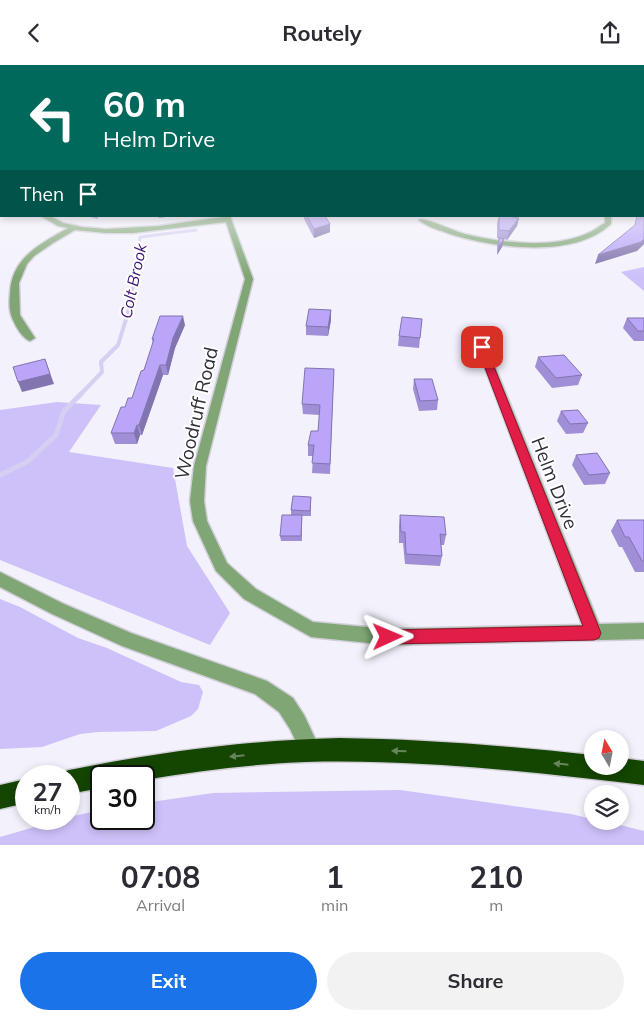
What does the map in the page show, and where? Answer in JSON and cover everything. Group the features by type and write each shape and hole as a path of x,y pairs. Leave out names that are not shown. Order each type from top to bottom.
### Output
{"highway":[{"path":"80,779 184,762 312,751 395,751 481,755 644,773"},
{"path":"0,797 15,794"}],"street":[{"path":"45,217 53,223 72,229 129,230 228,218"},
{"path":"422,220 450,232 478,240 535,244 562,243 584,239 597,233 608,224 608,217"},
{"name":"Woodruff Road","path":"228,218 249,279 200,466 198,501 200,521 221,567 250,594 310,629 388,637 644,631"},
{"path":"30,338 15,319 13,284 18,267 27,257 72,229"},
{"name":"Helm Drive","path":"482,347 594,633"},
{"path":"0,579 58,609 128,640 261,687 286,705 312,751"}],"shaded area":[{"path":"644,267 644,291 621,272"},
{"path":"57,402 101,405 69,452 173,468 187,546 230,613 210,645 0,560 0,410"},
{"path":"0,599 20,607 78,638 107,648 181,682 199,685 203,692 198,709 191,716 156,731 80,734 42,747 0,749"},
{"path":"400,790 571,814 584,817 584,830 629,830 629,827 644,831 644,845 0,845 0,837 24,830 80,830 80,815 90,812 90,830 155,830 155,801 213,793"}],"building":[{"path":"308,217 326,217 330,224 314,229"},
{"path":"499,217 519,218 509,231 499,230"},
{"path":"637,217 644,217 644,239 641,242 598,255 635,225"},
{"path":"499,238 504,239 499,246"},
{"path":"309,309 331,310 328,327 306,326"},
{"path":"160,316 183,316 173,338 166,365 160,365 139,425 137,425 134,433 111,433 121,407 125,407 128,398 132,398 141,371 144,370"},
{"path":"402,317 422,319 420,338 399,336"},
{"path":"627,318 644,318 644,331 638,331"},
{"path":"564,355 582,375 556,378 538,357"},
{"path":"45,359 50,374 18,382 13,367"},
{"path":"305,368 334,369 330,464 312,463 314,445 308,445 311,431 318,431 320,405 302,404"},
{"path":"414,379 432,379 438,400 420,401"},
{"path":"578,410 588,423 570,424 561,411"},
{"path":"597,453 610,473 589,475 576,455"},
{"path":"293,496 311,497 310,511 291,510"},
{"path":"282,515 302,515 301,536 280,536"},
{"path":"400,515 444,517 446,535 440,534 442,556 406,554 405,532 401,532"},
{"path":"617,520 644,520 644,561 642,561 629,537 625,537"}],"waterway":[{"name":"Colt Brook","path":"131,301 140,237 196,230"},
{"name":"Colt Brook","path":"80,395 102,372 101,362 118,345 132,300"},
{"name":"Colt Brook","path":"0,475 27,462 56,435 64,411 80,395"}],"route":[{"path":"388,637 594,633 482,347"}]}
